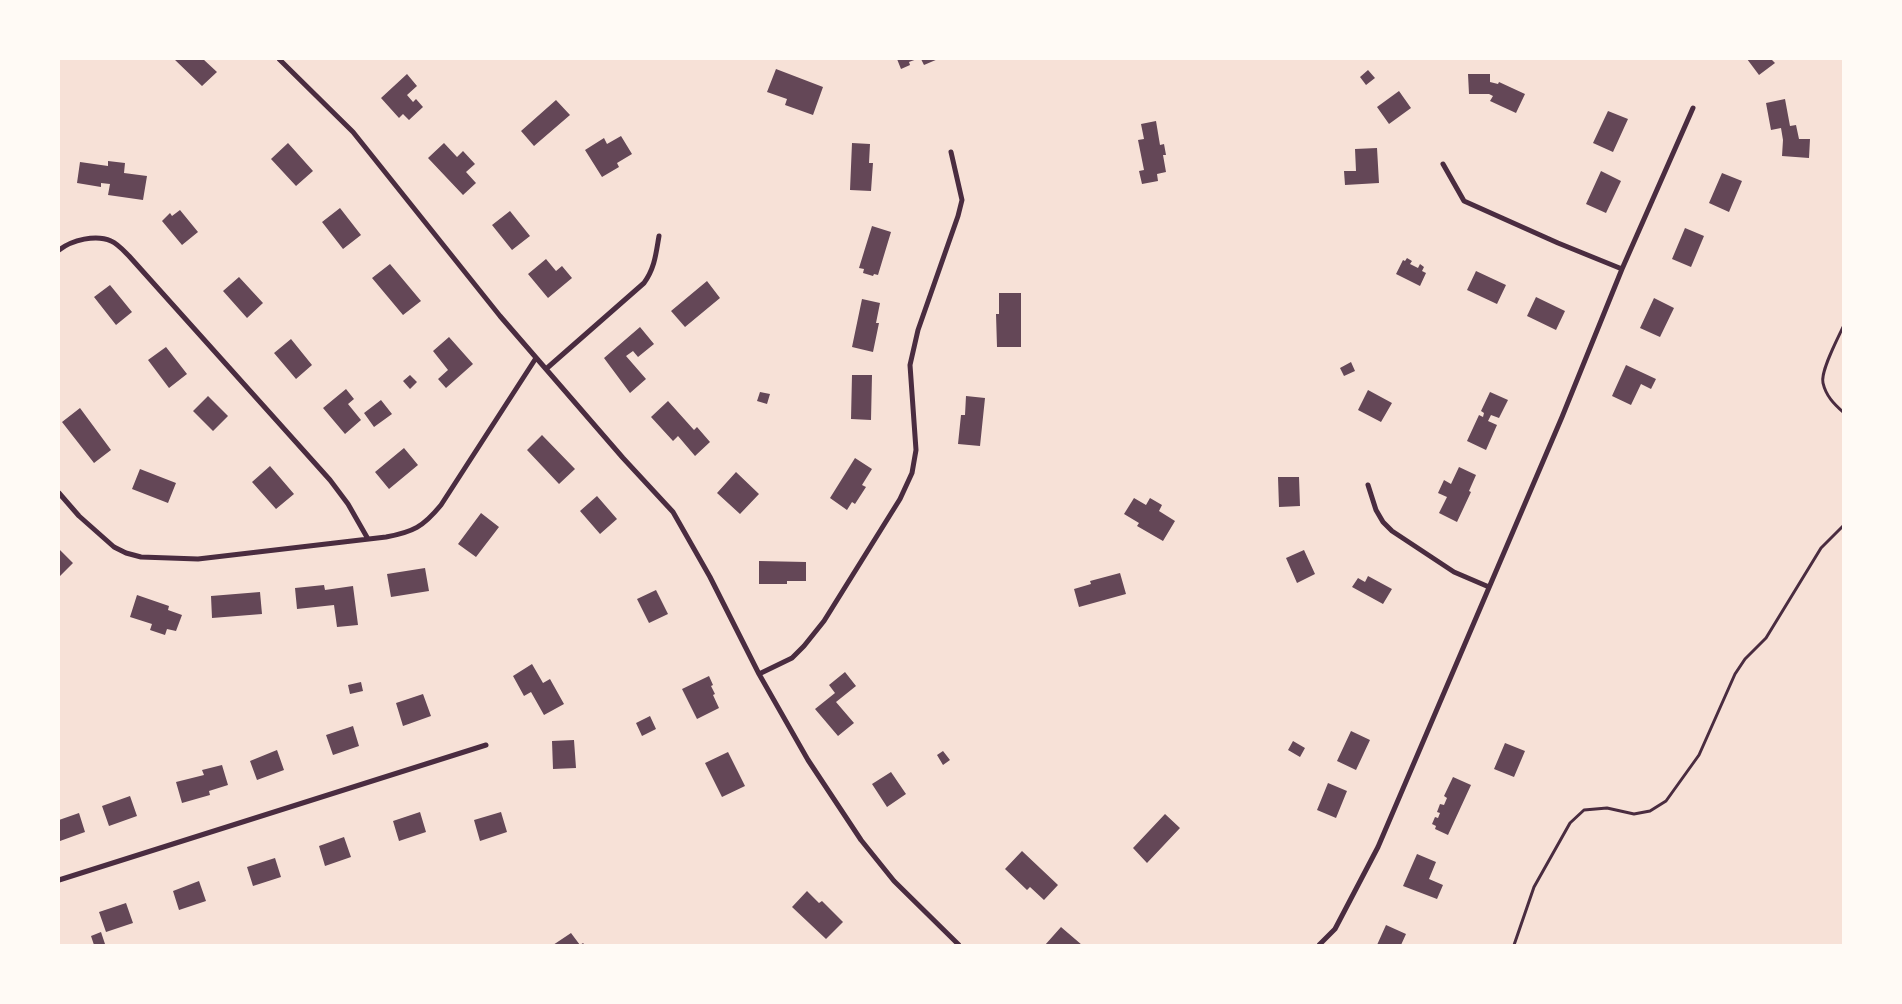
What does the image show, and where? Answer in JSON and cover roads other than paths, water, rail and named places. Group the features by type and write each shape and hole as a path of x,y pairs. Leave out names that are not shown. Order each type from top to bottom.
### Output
{"street":[{"path":"279,59 353,132 536,358 673,512 710,577 759,674 808,760 861,840 894,881 959,945"},
{"path":"1319,945 1335,929 1378,847 1622,269 1694,108"},
{"path":"759,674 792,658 824,621 900,499 912,473 916,450 910,365 918,330 943,262 962,200 951,152"},
{"path":"1442,164 1464,201 1622,269"},
{"path":"546,369 644,283 654,263 659,236"},
{"path":"59,250 72,243 97,237 112,241 129,256 330,480 348,504 368,539"},
{"path":"59,493 79,516 114,547 141,557 198,559 368,539 412,531 430,519 477,451 536,358"},
{"path":"1368,485 1376,510 1383,522 1392,531 1454,572 1489,587"},
{"path":"59,880 486,745"}]}
